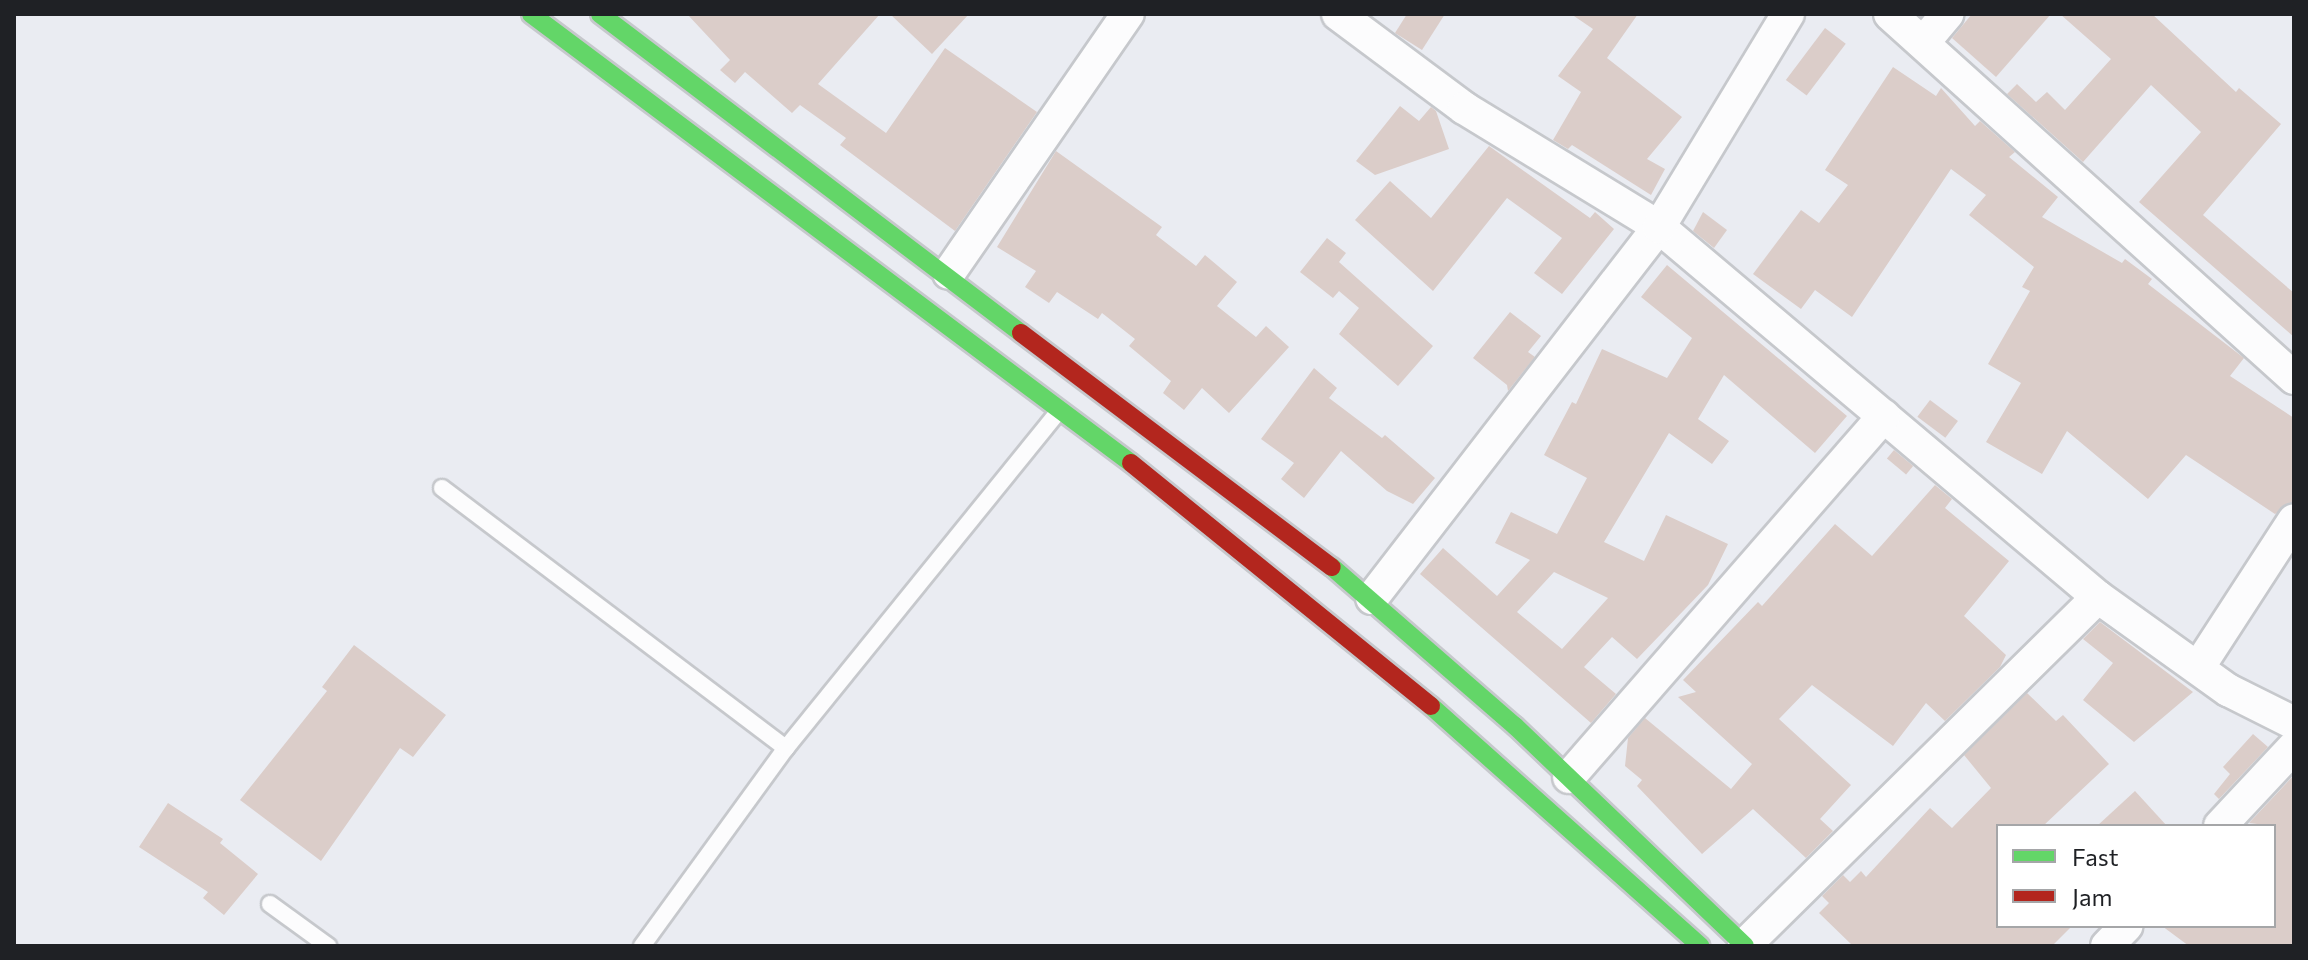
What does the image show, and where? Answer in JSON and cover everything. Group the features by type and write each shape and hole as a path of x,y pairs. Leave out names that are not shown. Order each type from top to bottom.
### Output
{"main road":[{"path":"531,14 1060,410 1344,630 1700,946"},
{"path":"614,18 1372,598 1569,777 1744,946"}],"street":[{"path":"949,273 1128,14"},
{"path":"1338,14 1464,108 1659,227 2098,597 2198,668 2294,723"},
{"path":"1372,598 1659,227 1788,14"},
{"path":"1890,14 2055,168 2294,378"},
{"path":"1923,43 1947,14"},
{"path":"1569,777 1884,416"},
{"path":"2198,668 2294,520"},
{"path":"1744,946 2098,597"},
{"path":"2222,824 2294,747"},
{"path":"2107,946 2124,928"}],"lane":[{"path":"642,946 786,748 1060,410"},
{"path":"442,488 786,748"},
{"path":"270,904 328,946"}],"building":[{"path":"687,14 880,14 818,84 886,133 945,48 1037,112 955,231 840,145 846,138 800,105 792,113 745,72 735,83 720,70 730,60"},
{"path":"890,14 969,14 932,54"},
{"path":"1407,14 1445,14 1422,50 1395,33"},
{"path":"1571,14 1638,14 1607,58 1682,117 1647,159 1665,169 1651,195 1572,145 1568,149 1553,140 1581,92 1558,76 1593,29"},
{"path":"1972,14 2051,14 1996,77 1952,38"},
{"path":"2060,14 2152,14 2236,92 2239,88 2281,124 2203,215 2294,293 2294,337 2139,202 2201,132 2151,85 2083,162 2007,94 2017,84 2036,102 2047,92 2065,110 2111,59"},
{"path":"1825,28 1846,44 1807,96 1786,80"},
{"path":"1893,67 1936,96 1941,88 1975,126 1980,121 2015,152 2009,157 2058,197 2042,217 2122,263 2125,259 2152,279 2148,284 2244,358 2230,376 2294,418 2294,501 2275,514 2186,455 2148,499 2067,431 2042,474 1986,442 2021,383 1988,364 2030,291 2022,287 2034,267 1969,215 1986,195 1951,169 1852,317 1815,290 1801,309 1753,274 1801,210 1819,223 1848,185 1825,170"},
{"path":"1400,106 1419,121 1431,107 1436,111 1449,149 1375,175 1356,161"},
{"path":"1489,146 1590,218 1595,212 1614,229 1562,294 1534,273 1562,238 1507,198 1433,291 1355,220 1390,181 1431,218"},
{"path":"1056,151 1162,227 1156,235 1196,266 1205,255 1237,282 1217,306 1256,337 1266,326 1289,347 1229,413 1202,388 1184,410 1163,393 1171,381 1129,346 1135,339 1102,313 1098,319 1057,292 1049,303 1025,287 1036,271 997,247"},
{"path":"1703,212 1727,230 1714,248 1693,231"},
{"path":"1327,238 1346,253 1339,262 1433,346 1398,386 1339,334 1359,308 1339,291 1333,298 1300,272"},
{"path":"1667,265 1847,416 1815,453 1724,375 1698,419 1729,441 1712,464 1669,433 1604,542 1644,561 1666,515 1728,544 1708,585 1637,659 1612,637 1584,667 1616,694 1591,723 1420,574 1443,548 1497,596 1530,560 1495,543 1511,512 1557,534 1587,478 1544,455 1572,402 1576,404 1602,349 1667,378 1692,338 1641,297","holes":["1554,572 1608,598 1562,649 1517,612"]},
{"path":"1510,312 1541,336 1528,352 1535,357 1508,391 1507,385 1473,358"},
{"path":"1314,368 1337,388 1329,398 1382,438 1385,435 1435,478 1413,504 1387,491 1341,451 1304,498 1281,479 1294,463 1261,439"},
{"path":"1930,400 1958,421 1945,438 1917,417"},
{"path":"1894,450 1913,466 1906,474 1887,458"},
{"path":"1935,485 1952,499 1945,508 2009,561 1964,616 2006,655 2000,667 1945,721 1926,703 1893,746 1812,685 1779,719 1851,785 1820,819 1833,831 1806,858 1753,809 1702,854 1637,786 1642,780 1625,766 1628,738 1645,718 1731,789 1752,764 1678,697 1696,692 1683,680 1758,602 1762,606 1835,524 1872,556"},
{"path":"2100,622 2193,692 2134,742 2083,700 2113,663 2083,639"},
{"path":"354,645 446,715 413,757 400,748 321,861 240,800 327,691 322,687"},
{"path":"2027,693 2056,721 2063,715 2109,764 2045,824 1996,824 1996,928 2070,928 2052,946 1853,946 1819,913 1829,903 1822,896 1843,875 1850,882 1861,871 1866,877 1930,808 1952,828 1991,788 1964,755"},
{"path":"2253,734 2268,747 2219,799 2214,794 2230,774 2223,767"},
{"path":"2294,775 2294,946 2189,946 2165,928 2276,928 2276,824 2249,823"},
{"path":"2135,791 2165,824 2099,824"},
{"path":"168,803 223,839 220,843 258,874 224,915 203,898 208,892 139,847"}],"traffic: fast":[{"path":"531,14 1131,463"},
{"path":"600,14 1021,333"},
{"path":"1332,567 1515,726 1745,946"},
{"path":"1431,706 1700,946"}],"traffic: jam":[{"path":"1021,333 1332,567"},
{"path":"1131,463 1431,706"}]}
